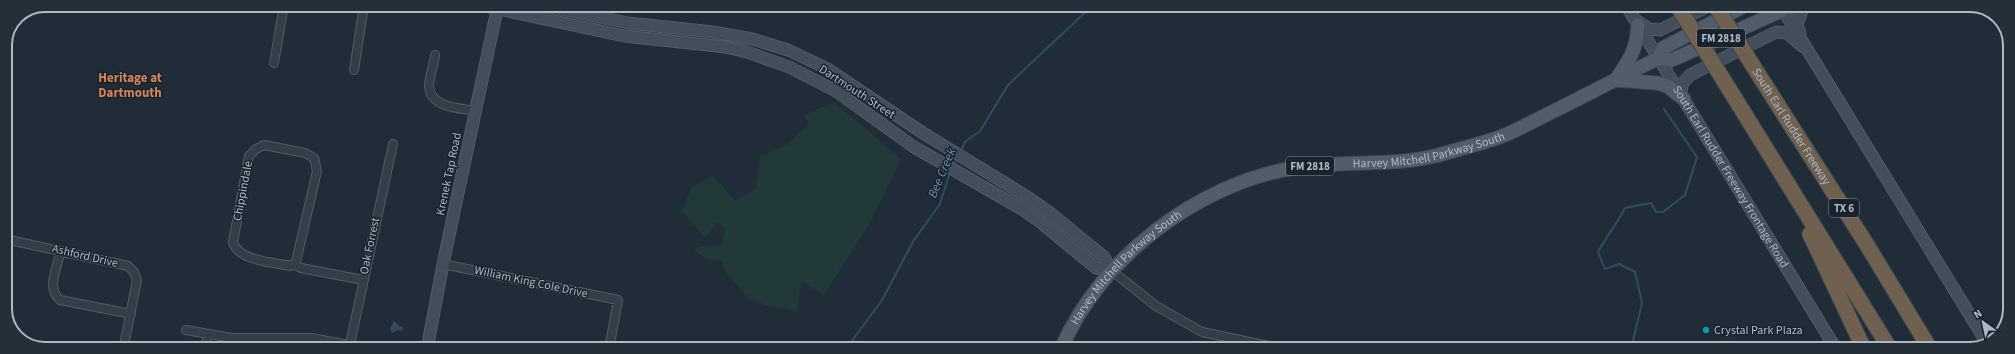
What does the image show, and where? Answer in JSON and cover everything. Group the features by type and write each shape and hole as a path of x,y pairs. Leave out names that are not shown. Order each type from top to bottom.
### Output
{"highway":[{"name":"TX 6","path":"1681,12 1886,342"},
{"name":"South Earl Rudder Freeway","path":"1719,12 1867,245 1926,342"},
{"path":"1783,175 1861,342"},
{"path":"1867,245 1886,266 1937,342"}],"main road":[{"name":"Harvey Mitchell Parkway South","path":"1659,58 1663,48 1732,12"},
{"name":"Harvey Mitchell Parkway South","path":"1065,342 1081,311 1126,255 1163,224 1190,207 1238,185 1293,168 1337,162 1418,158 1452,151 1501,137 1659,58 1672,60 1774,12"},
{"path":"1616,80 1633,54 1636,46 1636,22"},
{"path":"1616,80 1657,82 1667,86 1683,97"}],"street":[{"path":"274,63 283,12"},
{"path":"354,70 363,12"},
{"name":"Krenek Tap Road","path":"428,342 443,264 496,12"},
{"name":"Dartmouth Street","path":"519,12 624,36 726,47 747,52 809,76 836,91 914,147 988,189 1039,221 1096,268 1112,271"},
{"name":"Dartmouth Street","path":"575,12 628,23 713,32 752,39 788,50 826,68 923,133 1049,212 1104,257 1112,271 1156,306 1202,332 1250,342"},
{"name":"South Earl Rudder Freeway Frontage Road","path":"1630,12 1832,342"},
{"path":"1636,22 1649,29 1660,30 1697,12"},
{"path":"1788,12 1810,53 1984,339"},
{"path":"1802,12 1797,25 1804,43"},
{"path":"1683,97 1682,84 1690,75 1776,32 1787,33 1810,53"},
{"path":"436,55 429,87 433,96 439,104 476,111"},
{"name":"Chippindale","path":"293,264 296,262 299,251 317,171 314,158 305,153 264,144 249,156 233,242 235,249 243,255 290,266 293,264 301,268 363,280"},
{"name":"Oak Forrest","path":"350,342 393,144"},
{"name":"Ashford Drive","path":"12,241 128,266 134,272 137,280 125,342"},
{"path":"61,251 52,287 54,295 60,300 131,314"},
{"name":"William King Cole Drive","path":"443,264 618,300 610,342"},
{"path":"186,330 208,335 247,339 312,338 328,342"},
{"path":"206,342 208,335"}],"green space":[{"path":"834,102 901,159 871,221 824,295 801,281 797,311 765,305 747,297 725,271 723,261 704,258 696,252 695,249 698,247 722,245 725,229 718,222 705,238 682,211 692,187 713,176 735,200 756,189 760,156 785,146 809,124 804,115"}],"water":[{"path":"394,321 399,326 403,327 402,331 398,330 392,333 390,328"}],"waterway":[{"name":"Bee Creek","path":"960,152 965,142 980,131 1008,85 1086,12"},
{"path":"1633,342 1642,303 1635,272 1619,264 1605,269 1598,252 1625,208 1651,203 1656,212 1663,212 1685,195 1697,157 1664,109"},
{"name":"Bee Creek","path":"953,166 958,158"},
{"name":"Bee Creek","path":"851,342 882,300 914,240 940,204 950,172"}],"place":[{"name":"Crystal Park Plaza","path":"1706,330"}],"district":[{"name":"Heritage at Dartmouth","path":"130,86"}]}
